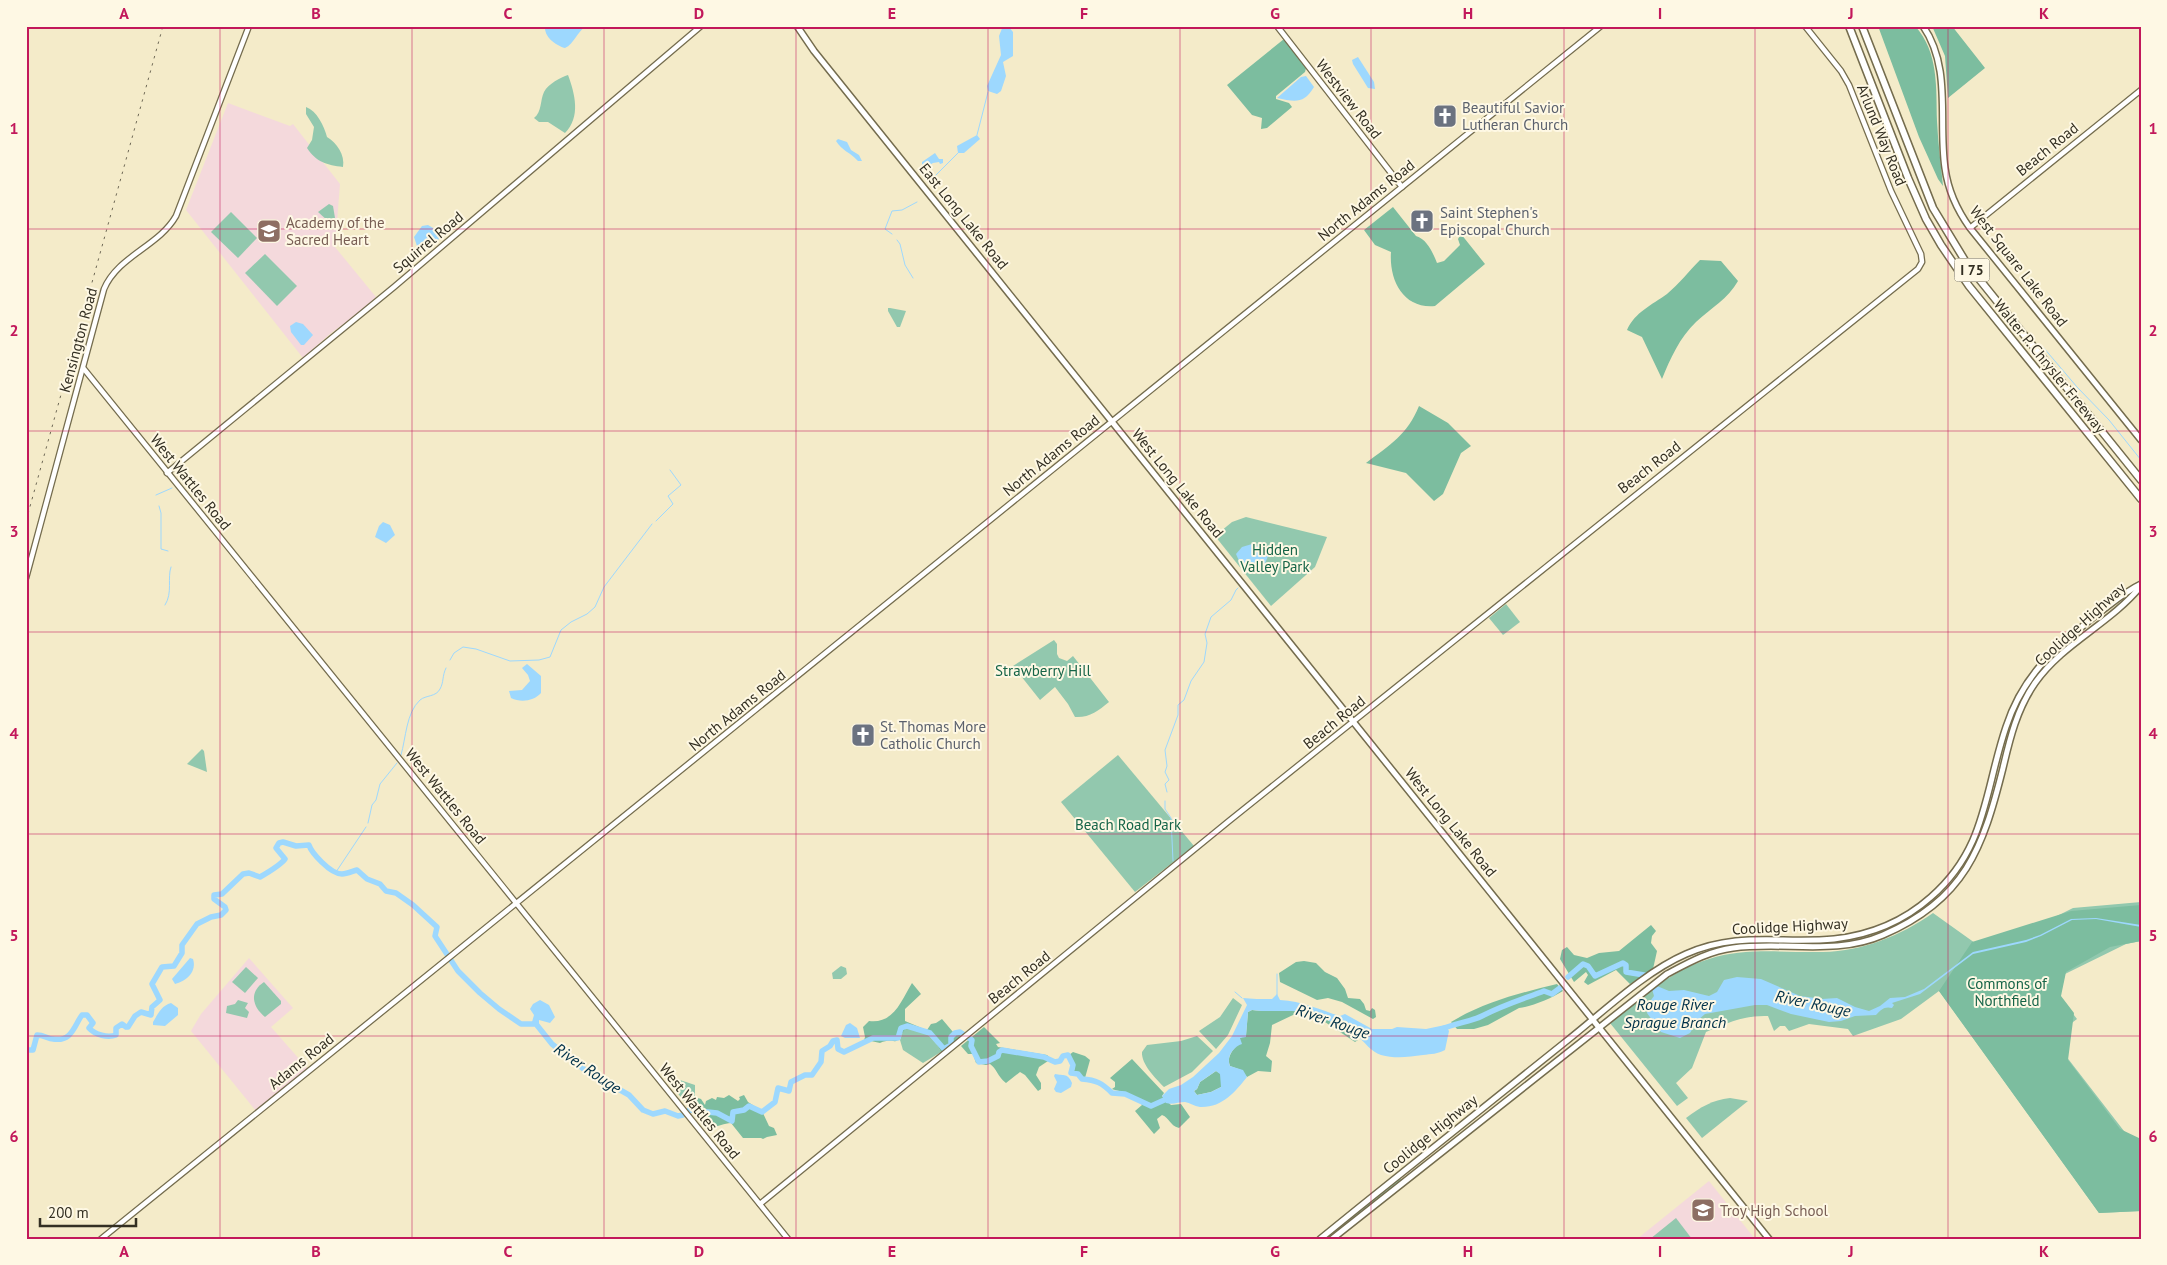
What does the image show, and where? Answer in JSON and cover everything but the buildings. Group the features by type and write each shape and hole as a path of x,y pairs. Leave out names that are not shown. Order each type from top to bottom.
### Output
{"highway":[{"name":"Walter P. Chrysler Freeway","path":"1849,26 1908,178 1926,218 1941,245 1969,286 2141,499"},
{"name":"Walter P. Chrysler Freeway","path":"1862,26 1920,177 1947,233 1967,264 2141,480"}],"main road":[{"name":"East Long Lake Road","path":"797,26 814,51 1112,421"},
{"name":"West Square Lake Road","path":"1923,26 1933,43 1939,63 1947,181 1956,205 1970,228 2141,440"},
{"name":"West Long Lake Road","path":"1112,421 1769,1239"},
{"name":"Coolidge Highway","path":"1320,1239 1564,1043 1642,982 1684,954 1717,943 1747,939 1817,940 1845,937 1888,925 1922,905 1955,871 1971,846 1984,812 2005,728 2018,697 2030,678 2059,646 2114,602 2141,585"},
{"name":"Coolidge Highway","path":"1332,1239 1636,996 1667,974 1710,954 1742,947 1820,947 1858,943 1882,936 1907,924 1934,905 1962,875 1979,848 1990,818 2015,723 2035,684 2057,658 2119,608 2141,585"},
{"path":"1642,982 1641,986 1644,990"},
{"path":"1633,989 1637,992 1636,996"},
{"path":"1564,1043 1565,1053"},
{"path":"1555,1051 1556,1060"}],"street":[{"name":"Kensington Road","path":"26,578 84,369 102,295 109,280 121,266 168,227 177,213 249,26"},
{"name":"Squirrel Road","path":"167,473 389,292 701,26"},
{"name":"Westview Road","path":"1277,26 1402,186"},
{"name":"North Adams Road","path":"518,903 1601,26"},
{"name":"Arlund Way Road","path":"1805,26 1850,85 1891,191 1922,260"},
{"name":"Beach Road","path":"1970,228 2141,90"},
{"name":"Beach Road","path":"760,1204 1632,497 1876,301 1914,274 1920,267 1922,260"},
{"name":"West Wattles Road","path":"84,369 788,1239"},
{"name":"Adams Road","path":"101,1239 518,903"}],"shaded area":[{"name":"Academy of the Sacred Heart","path":"228,103 290,126 293,124 340,184 335,247 376,297 303,358 186,210"},
{"path":"249,958 293,1008 271,1027 308,1069 256,1111 191,1031 201,1014"},
{"name":"Troy High School","path":"1709,1181 1755,1239 1637,1239"}],"green space":[{"path":"1878,26 1915,26 1923,36 1928,47 1935,71 1937,129 1943,186 1919,137"},
{"path":"1932,26 1952,26 1985,68 1948,98 1945,56"},
{"path":"1284,39 1306,68 1305,72 1276,96 1276,99 1289,103 1292,107 1267,128 1261,129 1262,118 1252,115 1227,85"},
{"path":"568,75 573,90 575,113 570,127 565,133 548,122 539,122 534,118 540,109 543,95 548,86"},
{"path":"306,107 317,115 327,137 340,150 343,158 343,167 322,162 310,153 307,148 312,140 314,127 306,114"},
{"path":"329,204 333,206 335,218 328,221 318,212"},
{"path":"1393,207 1416,236 1426,243 1437,263 1444,261 1460,245 1458,239 1461,234 1485,264 1435,306 1424,306 1414,303 1400,291 1393,273 1391,252 1375,245 1364,230"},
{"path":"231,212 257,238 238,258 211,232"},
{"path":"265,254 297,286 277,306 245,273"},
{"path":"1700,260 1721,261 1738,281 1724,298 1685,334 1672,356 1662,379 1642,337 1627,330 1639,314 1667,294"},
{"path":"888,308 906,311 900,327 897,327"},
{"path":"1419,406 1448,423 1471,446 1461,453 1443,494 1434,501 1406,473 1366,463 1404,432"},
{"name":"Hidden Valley Park","path":"1246,517 1327,537 1315,567 1271,606 1215,536 1232,522"},
{"path":"1506,604 1520,622 1503,635 1489,618"},
{"name":"Strawberry Hill","path":"1054,640 1057,644 1059,658 1067,661 1073,656 1109,702 1093,713 1075,717 1055,687 1040,700 1013,666"},
{"path":"202,749 204,751 207,772 187,764"},
{"name":"Beach Road Park","path":"1118,755 1194,846 1135,892 1061,802"},
{"name":"Commons of Northfield","path":"2141,902 2141,941 2126,944 2065,974 2060,997 2077,1019 2052,1038 2141,1153 2141,1211 2099,1213 1939,991 1901,1019 1853,1036 1848,1029 1809,1024 1789,1031 1785,1026 1780,1026 1774,1031 1768,1016 1744,1018 1706,1032 1692,1068 1676,1083 1688,1098 1677,1106 1610,1023 1669,978 1695,964 1723,955 1766,951 1823,952 1852,949 1881,941 1908,929 1933,913 1975,943 2031,929 2073,908"},
{"path":"2141,905 2141,941 2110,947 2066,972 2061,996 2074,1013 2068,1060 2120,1129 2141,1139 2141,1211 2099,1213 1939,991 1972,942 2071,911"},
{"path":"1651,925 1656,931 1652,936 1651,943 1657,951 1653,969 1630,984 1616,970 1588,985 1584,982 1588,975 1586,972 1574,982 1560,959 1562,950 1567,947 1574,955 1587,958 1599,953 1619,951"},
{"path":"1296,962 1316,963 1325,972 1337,978 1345,989 1348,998 1360,999 1366,1010 1370,1011 1372,1008 1375,1010 1376,1017 1373,1019 1342,1002 1328,998 1317,1000 1280,982 1279,973"},
{"path":"841,966 846,968 847,974 841,979 833,979 832,973"},
{"path":"246,967 258,978 245,993 232,982"},
{"path":"264,982 281,1001 281,1004 265,1017 257,1008 254,999 256,990"},
{"path":"912,983 921,994 905,1009 905,1021 924,1029 923,1031 905,1029 896,1041 880,1043 871,1041 863,1044 865,1037 863,1027 869,1021 878,1021 891,1015"},
{"path":"1557,984 1563,991 1541,1002 1519,1008 1488,1025 1474,1029 1457,1029 1451,1022 1489,1004"},
{"path":"1233,998 1242,1005 1228,1035 1216,1049 1199,1031 1220,1017"},
{"path":"238,1000 248,1003 245,1008 249,1012 247,1018 226,1013 227,1006 235,1004"},
{"path":"1252,1010 1297,1011 1324,1018 1357,1036 1358,1040 1355,1042 1313,1016 1293,1015 1272,1025 1266,1056 1272,1061 1271,1072 1258,1071 1247,1077 1241,1070 1230,1066 1229,1059 1240,1038 1246,1035 1248,1012"},
{"path":"942,1019 953,1032 959,1030 965,1033 946,1051 941,1052 932,1037 925,1033 931,1024"},
{"path":"984,1027 1000,1043 996,1044 998,1047 1047,1055 1051,1059 1039,1067 1036,1075 1041,1083 1041,1089 1038,1091 1025,1075 1020,1072 1006,1083 990,1064 976,1063 973,1054 968,1054 961,1046"},
{"path":"904,1029 917,1030 927,1034 941,1052 923,1063 903,1050 900,1040"},
{"path":"1197,1036 1213,1051 1192,1072 1164,1087 1146,1066 1142,1052 1147,1045 1181,1041"},
{"path":"1073,1052 1090,1060 1085,1078 1074,1071 1075,1066 1069,1055"},
{"path":"1132,1059 1164,1093 1162,1096 1171,1105 1181,1104 1190,1117 1179,1128 1162,1115 1157,1119 1160,1128 1154,1134 1135,1111 1142,1105 1139,1101 1133,1095 1112,1089 1115,1087 1115,1082 1110,1078"},
{"path":"1216,1071 1221,1074 1221,1087 1211,1092 1197,1095 1194,1091 1200,1082"},
{"path":"674,1078 695,1085 695,1097 690,1102 689,1107 670,1084"},
{"path":"729,1095 738,1101 739,1097 744,1095 748,1102 762,1111 769,1126 774,1128 777,1135 763,1139 743,1138 731,1123 712,1127 706,1126 689,1107 690,1102 695,1097 701,1099 705,1105 706,1101 712,1098 716,1100 717,1097 724,1098"},
{"path":"1730,1098 1748,1101 1702,1138 1686,1118 1718,1100"},
{"path":"1399,1179 1402,1179 1402,1181 1336,1232 1336,1229"},
{"path":"1676,1218 1692,1239 1650,1239"}],"water":[{"path":"545,26 586,26 571,44 565,48 551,40 546,34"},
{"path":"1003,26 1008,26 1013,32 1013,56 1003,62 1006,76 1001,91 997,94 988,91 987,86 1001,55 999,36"},
{"path":"1358,57 1374,82 1375,89 1368,88 1353,64 1352,60"},
{"path":"1306,76 1314,87 1307,96 1294,101 1277,98 1301,77"},
{"path":"977,135 980,139 964,153 958,153 957,146"},
{"path":"838,139 847,142 851,150 859,155 862,161 858,161 841,147 836,141"},
{"path":"935,153 939,159 943,159 943,163 933,163 928,166 927,170 922,169 922,162"},
{"path":"428,225 438,231 440,236 438,240 431,247 417,246 414,237 422,226"},
{"path":"296,322 303,324 313,335 304,345 301,345 291,332 290,326"},
{"path":"383,522 390,525 395,535 386,543 375,537 379,526"},
{"path":"1252,544 1265,549 1268,556 1264,566 1248,572 1240,563 1236,554 1242,547"},
{"path":"527,664 541,676 541,693 535,698 527,700 511,698 509,691 522,690 530,681 522,668"},
{"name":"Rouge River Sprague Branch","path":"2096,918 2141,925 2141,927 2096,919 2072,920 2026,942 1973,954 1920,994 1892,1003 1894,1005 1892,1008 1885,1008 1876,1015 1855,1016 1841,1021 1829,1022 1791,1014 1767,1005 1755,1005 1705,1014 1698,1020 1690,1033 1680,1038 1661,1032 1647,1013 1648,1004 1654,996 1652,989 1657,986 1669,991 1684,990 1709,996 1717,992 1724,980 1737,977 1761,979 1800,996 1822,999 1837,998 1855,1007 1869,1011 1880,1006 1890,998 1905,997 1924,989 1973,952 2026,940 2071,919"},
{"path":"190,958 193,959 194,968 190,975 183,981 175,984 172,979"},
{"path":"1277,994 1280,1000 1303,1004 1340,1016 1345,1014 1372,1029 1392,1029 1397,1027 1426,1029 1445,1025 1449,1031 1445,1050 1434,1054 1413,1056 1381,1055 1374,1052 1349,1031 1316,1015 1300,1012 1252,1010 1248,1012 1246,1037 1240,1038 1242,1044 1233,1050 1229,1059 1230,1066 1243,1070 1247,1077 1238,1088 1221,1102 1208,1107 1200,1107 1185,1102 1166,1103 1162,1096 1169,1089 1181,1085 1193,1077 1219,1053 1232,1036 1247,1005 1243,998 1272,999","holes":["1216,1071 1220,1074 1221,1087 1211,1092 1197,1095 1194,1091 1200,1082"]},
{"path":"540,1000 549,1005 555,1017 550,1023 539,1020 539,1024 532,1022 534,1015 530,1009 533,1004"},
{"path":"171,1003 178,1008 178,1015 165,1026 153,1025 160,1011"},
{"path":"850,1023 857,1028 860,1038 845,1038 841,1036 846,1025"},
{"path":"1055,1074 1067,1076 1072,1083 1071,1087 1061,1093 1056,1092 1054,1089 1057,1082"}],"waterway":[{"path":"977,135 988,92"},
{"path":"930,184 935,176 958,153"},
{"path":"892,234 885,229 892,211 902,210 917,202"},
{"path":"897,240 900,244 905,265 913,278"},
{"path":"2043,347 2077,387 2109,420 2141,460"},
{"path":"656,521 673,504 668,496 681,485 670,470"},
{"path":"156,495 172,488"},
{"path":"159,506 161,513 161,549 168,551"},
{"path":"450,660 454,653 463,647 476,649 510,661 539,660 550,657 561,630 595,607 604,587 652,524"},
{"path":"165,605 169,596 171,567"},
{"path":"1167,792 1165,784 1169,780 1165,772 1167,766 1165,750 1178,715 1178,705 1184,700 1191,681 1204,662 1207,643 1205,634 1211,617 1231,600 1238,588"},
{"path":"401,755 407,726 415,705 425,697 438,692 446,668"},
{"path":"368,823 380,784 397,763"},
{"path":"1165,801 1165,809 1171,818 1173,861"},
{"path":"336,872 366,827"},
{"name":"River Rouge","path":"26,1050 33,1050 37,1035 51,1039 68,1036 82,1015 87,1015 93,1023 89,1028 98,1034 109,1036 116,1035 116,1028 122,1024 128,1027 135,1016 141,1012 151,1015 152,1007 160,1000 152,984 162,967 174,966 182,953 182,945 197,924 211,917 221,915 226,910 225,907 214,899 214,895 222,894 243,874 249,873 260,877 277,866 285,859 276,848 279,843 283,842 296,846 309,845 317,857 327,867 337,873 342,874 357,870 367,879 380,884 386,891 396,893 413,905 437,927 435,936 458,971 499,1009 521,1024 536,1024 552,1044 585,1070 629,1095 643,1110 653,1114 665,1111 678,1116 683,1115"},
{"name":"River Rouge","path":"1568,977 1583,964 1588,966 1595,976 1623,963 1626,965 1626,972 1644,975"},
{"path":"1277,974 1277,995"},
{"name":"River Rouge","path":"1442,1029 1477,1018 1505,1005 1544,991 1552,994 1560,988"},
{"path":"1235,992 1242,998"},
{"name":"River Rouge","path":"689,1110 717,1113 732,1121 733,1112 744,1110 749,1106 762,1112 775,1102 778,1088 789,1091 791,1082 805,1075 812,1075 821,1062 822,1051 830,1046 833,1041 837,1040 838,1049 844,1052 873,1038 898,1038 901,1028 907,1026 930,1033 944,1049 951,1045 951,1037 955,1033 960,1032 972,1040 971,1046 979,1062 988,1061 998,1056 1002,1050 1044,1057 1055,1062 1068,1055 1073,1065 1071,1073 1078,1074 1082,1079 1098,1083 1112,1093 1125,1094 1151,1106 1171,1097"}],"railway":[{"path":"26,521 163,26"}],"place":[{"name":"Beautiful Savior Lutheran Church","path":"1445,116"},
{"name":"Saint Stephen's Episcopal Church","path":"1422,221"},
{"name":"Academy of the Sacred Heart","path":"269,231"},
{"name":"St. Thomas More Catholic Church","path":"863,735"},
{"name":"Troy High School","path":"1703,1210"}]}
